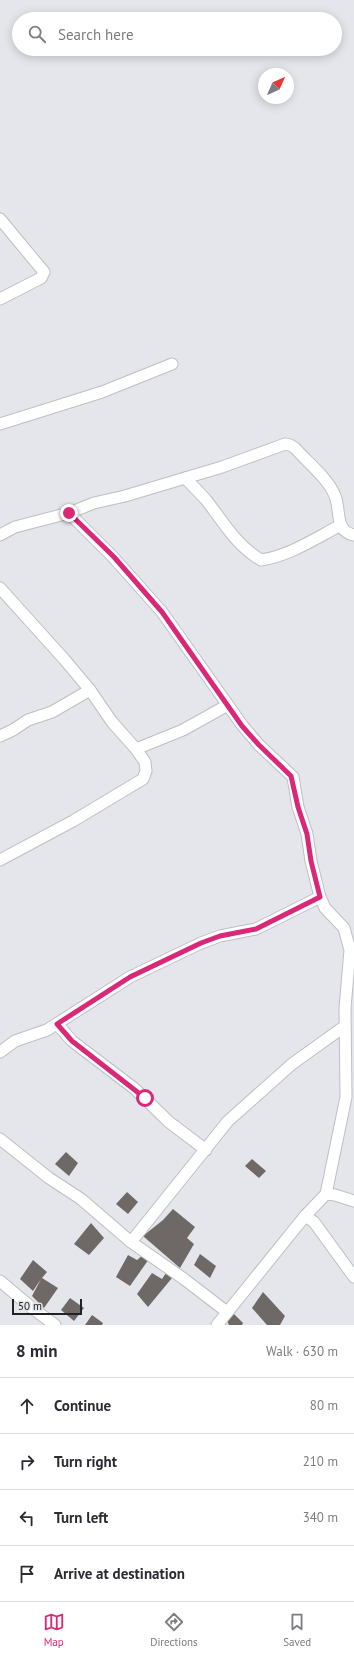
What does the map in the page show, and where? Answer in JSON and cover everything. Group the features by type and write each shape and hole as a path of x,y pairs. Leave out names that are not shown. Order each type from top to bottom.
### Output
{"street":[{"path":"0,218 44,272 40,278 0,299"},
{"path":"0,424 102,392 172,364"},
{"path":"0,534 15,527 69,513 94,503 125,496 222,467 285,444 290,445 324,480 334,495 341,526 344,530 354,535"},
{"path":"185,478 205,499 226,528 250,552 261,560 268,559 302,545 341,526"},
{"path":"69,513 114,557 162,612 176,629 226,706 259,745 293,777 298,807 307,834 311,861 320,897 325,908 344,928 350,950 346,974 346,1097 326,1194 305,1216 217,1325"},
{"path":"0,860 73,821 142,779 146,771 145,762 136,749 112,722 90,690 1,593"},
{"path":"0,736 34,717 52,712 90,690"},
{"path":"136,749 183,730 226,706"},
{"path":"0,1052 15,1041 32,1037 57,1024 130,977 220,936 256,929 320,897"},
{"path":"57,1024 72,1041 135,1089 169,1122 206,1150"},
{"path":"131,1242 228,1121 292,1064 345,1026"},
{"path":"0,1139 49,1178 80,1199 131,1242 184,1279 227,1312"},
{"path":"326,1194 335,1195 354,1201"},
{"path":"305,1216 314,1222 354,1277"},
{"path":"0,1281 55,1325"}],"building":[{"path":"66,1152 78,1163 69,1176 55,1164"},
{"path":"252,1159 266,1171 259,1178 245,1166"},
{"path":"127,1192 138,1202 128,1214 116,1204"},
{"path":"173,1209 195,1227 187,1238 194,1244 180,1268 143,1236 163,1220"},
{"path":"91,1223 104,1238 89,1255 74,1244"},
{"path":"200,1254 216,1266 210,1278 194,1265"},
{"path":"128,1255 137,1260 143,1255 149,1259 130,1286 116,1277"},
{"path":"33,1260 47,1272 42,1278 58,1288 44,1308 32,1296 41,1279 33,1291 20,1279"},
{"path":"152,1273 162,1279 166,1273 172,1278 148,1307 137,1294"},
{"path":"263,1292 285,1316 280,1325 267,1325 252,1308"},
{"path":"70,1298 84,1308 74,1321 61,1310"},
{"path":"234,1314 243,1323 242,1325 229,1325 227,1321"},
{"path":"92,1315 103,1323 102,1325 85,1325"}],"route":[{"path":"69,513 85,527 103,548 114,557 142,591 162,612 176,629 226,706 259,745 293,779 298,807 304,820 307,834 316,887 320,897 256,929 220,936 201,943 130,977 57,1024 72,1041 85,1052 145,1098"}]}
